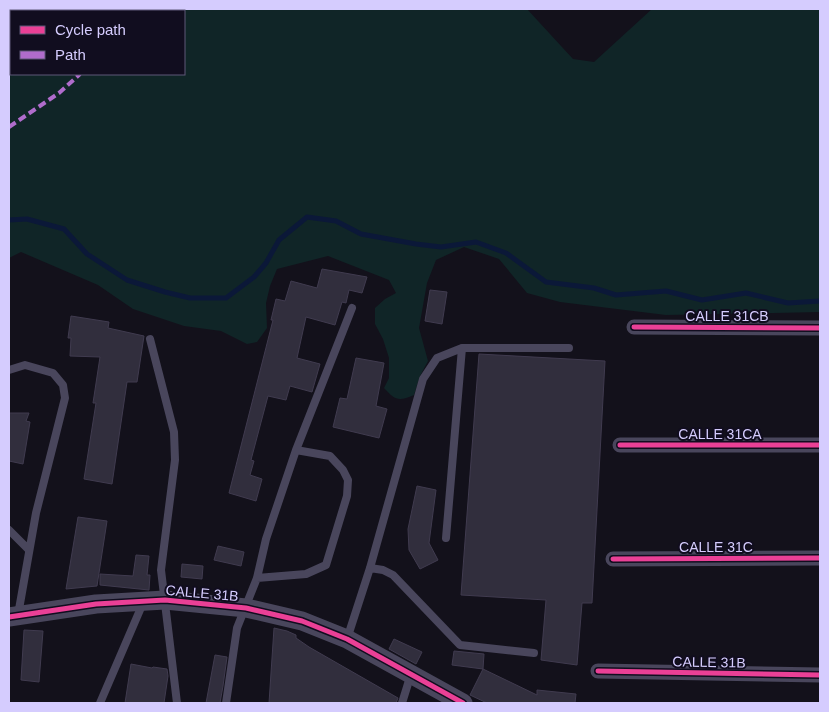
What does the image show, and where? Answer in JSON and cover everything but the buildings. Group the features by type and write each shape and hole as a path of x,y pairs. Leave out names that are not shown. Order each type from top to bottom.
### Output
{"street":[{"name":"CALLE 31CB","path":"634,327 820,328"},
{"name":"CALLE 31CA","path":"620,445 820,445"},
{"name":"CALLE 31C","path":"613,559 820,558"},
{"name":"CALLE 31B","path":"13,616 96,604 165,600 246,608 302,621 348,639 463,703"},
{"name":"CALLE 31B","path":"598,671 820,675"}],"lane":[{"path":"226,703 237,628 257,578 266,539 296,450 352,308"},
{"path":"150,339 174,432 175,460 161,570 177,703"},
{"path":"446,538 462,348"},
{"path":"348,639 423,379 437,358 462,348 569,348"},
{"path":"9,370 25,365 52,373 63,385 65,398 36,513 13,616"},
{"path":"257,578 306,574 326,564 347,496 348,480 343,470 330,456 296,450"},
{"path":"9,530 28,550"},
{"path":"370,568 382,570 392,575 460,646 534,653"},
{"path":"100,703 144,602"},
{"path":"402,703 411,674"}],"green space":[{"path":"9,9 118,10 10,10 10,75 185,75 185,10 164,9 527,9 573,59 594,62 652,9 820,9 820,312 666,315 560,302 527,293 499,259 464,247 436,260 427,283 419,328 428,361 420,376 414,395 404,399 397,399 384,388 389,378 389,358 383,339 375,324 375,308 385,299 396,293 389,280 328,256 277,269 266,303 267,328 257,342 247,344 221,331 184,326 133,309 98,285 21,252 9,258"}],"waterway":[{"path":"9,220 27,219 64,229 87,254 127,280 190,298 226,298 254,277 266,263 279,240 307,217 336,221 361,234 416,244 441,247 476,242 506,253 546,282 594,288 616,295 666,291 702,300 746,293 788,303 820,301"}],"marked path":[{"path":"9,127 59,93 79,75"}],"cycle path":[{"path":"634,327 820,328"},
{"path":"620,445 820,445"},
{"path":"613,559 820,558"},
{"path":"9,617 96,604 165,600 246,608 302,621 347,639 463,703"},
{"path":"598,671 820,675"}]}
